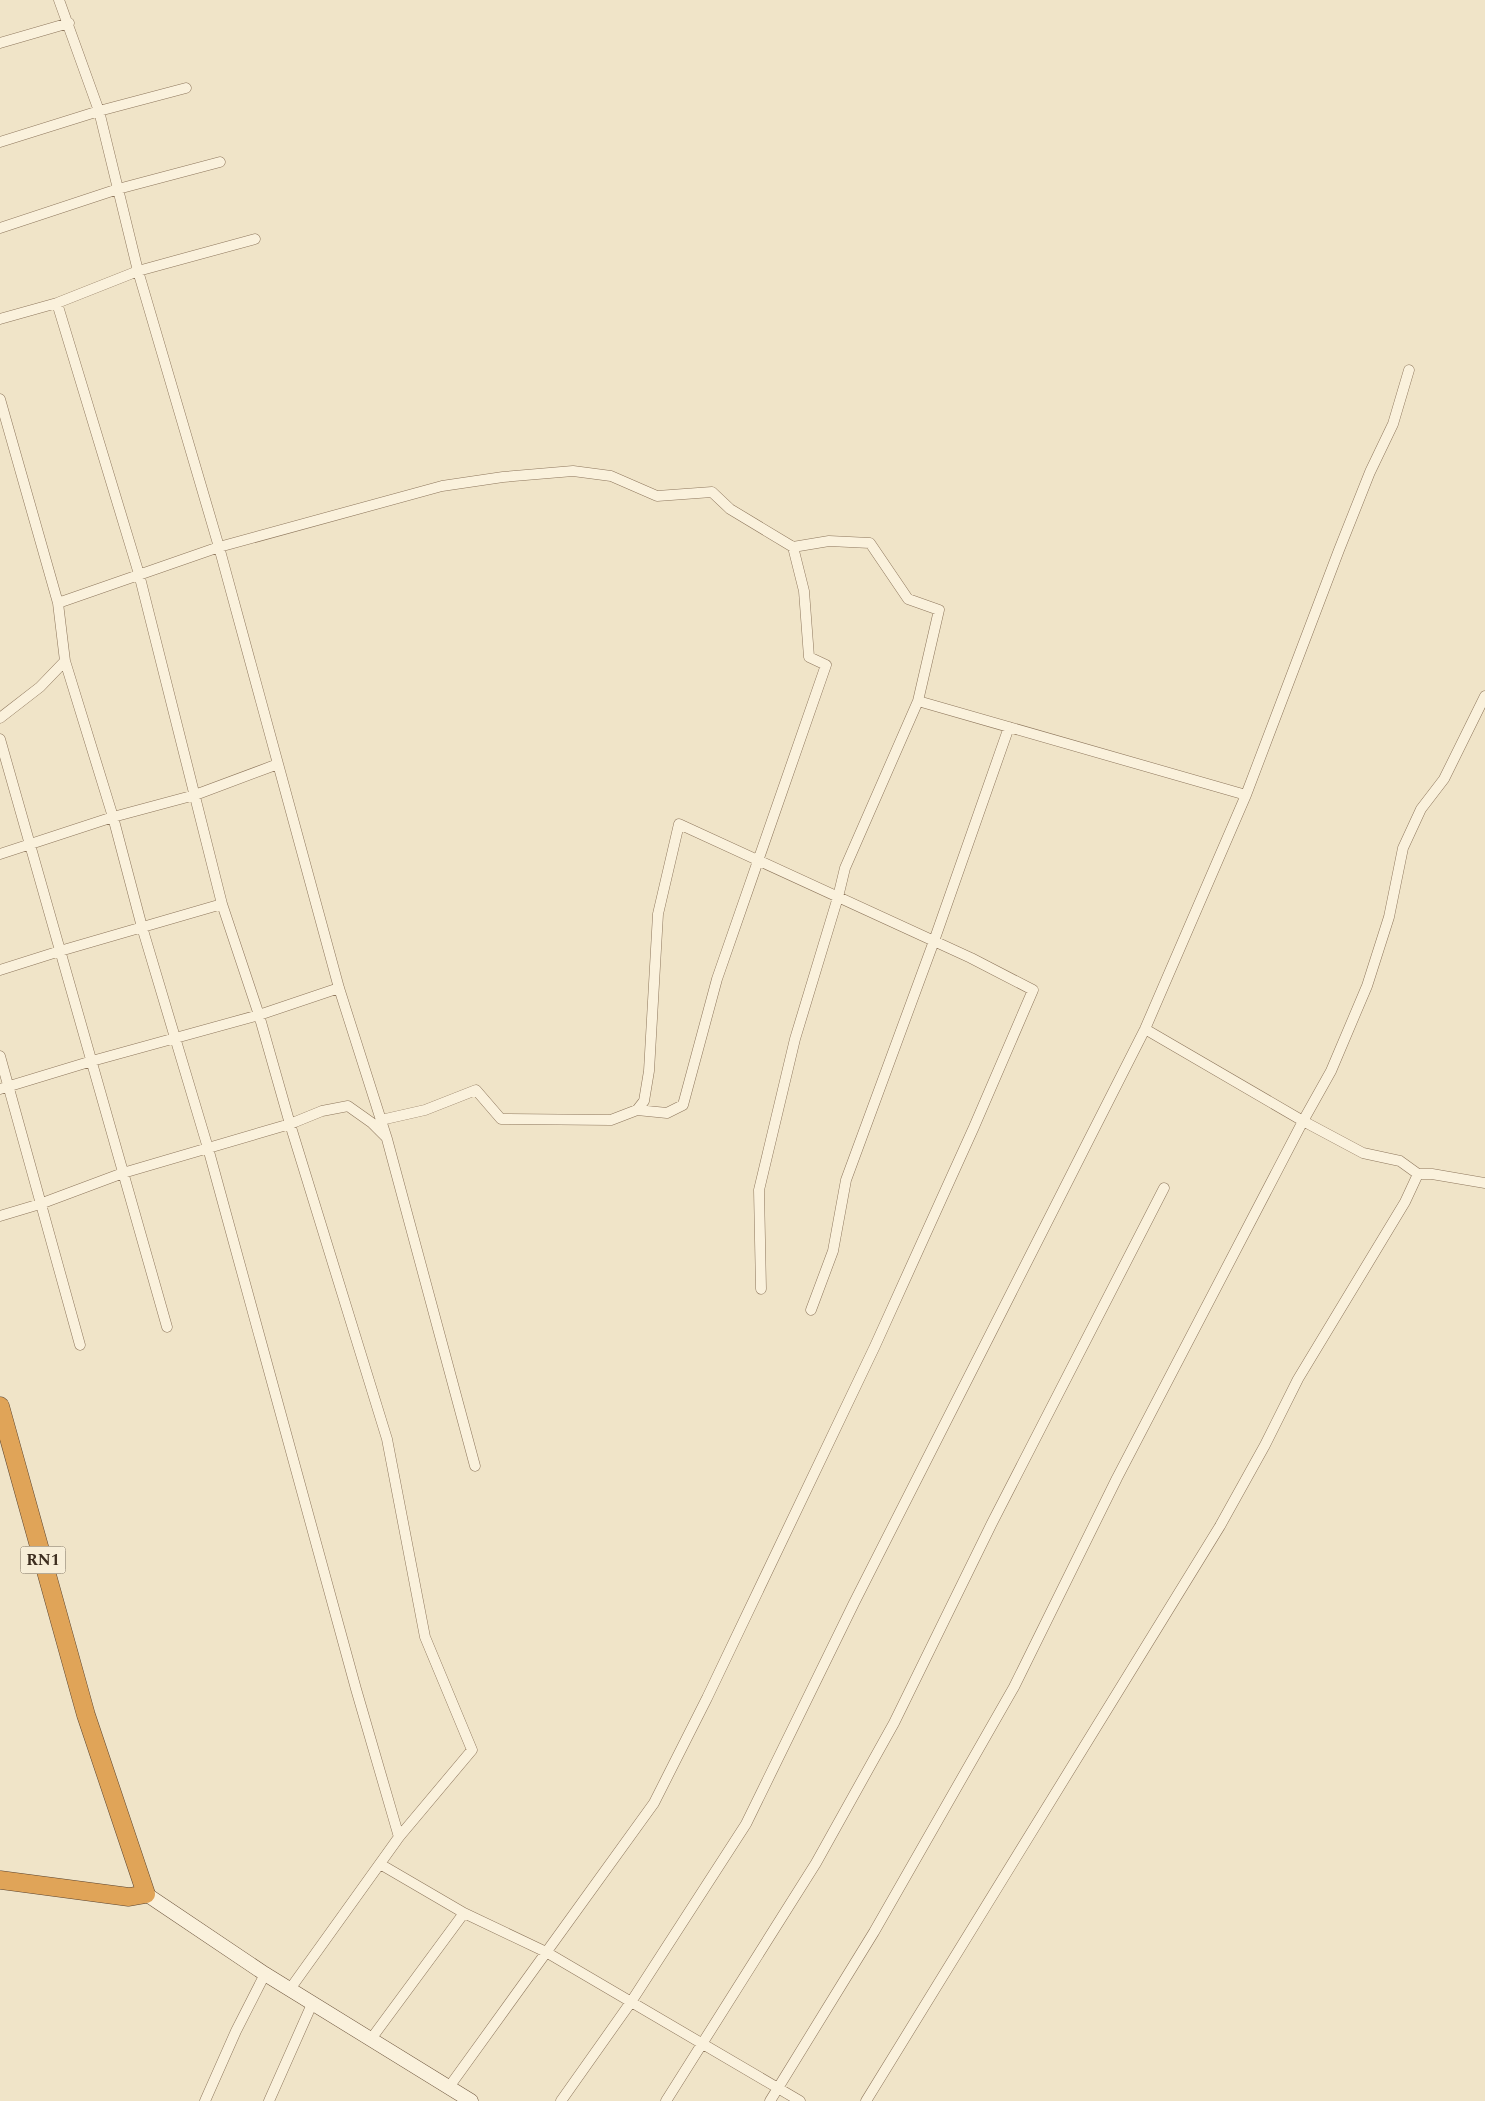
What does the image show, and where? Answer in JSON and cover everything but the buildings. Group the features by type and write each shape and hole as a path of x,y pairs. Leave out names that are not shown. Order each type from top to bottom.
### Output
{"highway":[{"name":"RN1","path":"0,1406 86,1714 146,1894"},
{"path":"0,1880 116,1895 146,1894"}],"street":[{"path":"59,0 69,23 99,112 138,271 219,547 339,988 387,1138 474,1466"},
{"path":"0,43 69,23"},
{"path":"0,142 186,88"},
{"path":"0,228 118,190 220,162"},
{"path":"0,319 57,303 138,271 255,238"},
{"path":"57,303 138,574 222,904 259,1015 290,1124 387,1439 425,1637 472,1750 399,1837 290,1989"},
{"path":"561,2101 631,2002 746,1824 854,1603 1145,1029 1246,794 1339,550 1370,472 1393,424 1409,370"},
{"path":"0,399 58,603 65,661 113,817 142,927 177,1038 353,1680 399,1837"},
{"path":"58,603 219,547 442,486 503,477 573,471 611,476 657,496 712,492 730,509 793,546 829,542 870,543 908,599 939,610 918,700 845,868 795,1039 759,1190 761,1289"},
{"path":"381,1120 426,1110 476,1090 501,1119 611,1120 637,1110 667,1113 683,1105 717,980 757,860 826,666 809,657 804,591 793,546"},
{"path":"0,718 40,688 65,661"},
{"path":"770,2101 874,1932 1014,1687 1122,1469 1303,1121 1331,1071 1367,986 1389,918 1403,848 1421,809 1444,779 1485,696"},
{"path":"918,700 1246,794"},
{"path":"811,1310 833,1251 846,1180 934,941 1009,727"},
{"path":"0,739 167,1327"},
{"path":"0,854 30,846 113,817 195,795 278,764"},
{"path":"449,2087 654,1802 703,1707 883,1328 974,1128 1033,990 934,941 679,824 658,914 649,1071 644,1101 637,1110"},
{"path":"0,970 222,904"},
{"path":"4,1088 92,1061 259,1015 339,988"},
{"path":"1145,1029 1303,1121 1364,1153 1400,1161 1418,1174 1432,1174 1485,1183"},
{"path":"0,1056 4,1088 40,1204 80,1345"},
{"path":"0,1216 40,1204 123,1173 290,1124 322,1111 348,1106 372,1123 387,1138"},
{"path":"866,2101 1220,1526 1265,1445 1298,1379 1400,1211 1418,1174"},
{"path":"666,2101 816,1863 894,1723 991,1525 1164,1188"},
{"path":"380,1864 464,1913 546,1952 800,2101"},
{"path":"146,1894 265,1974 449,2087 465,2099"},
{"path":"371,2039 464,1913"},
{"path":"206,2101 236,2031 265,1974"},
{"path":"270,2101 312,2004"}]}
